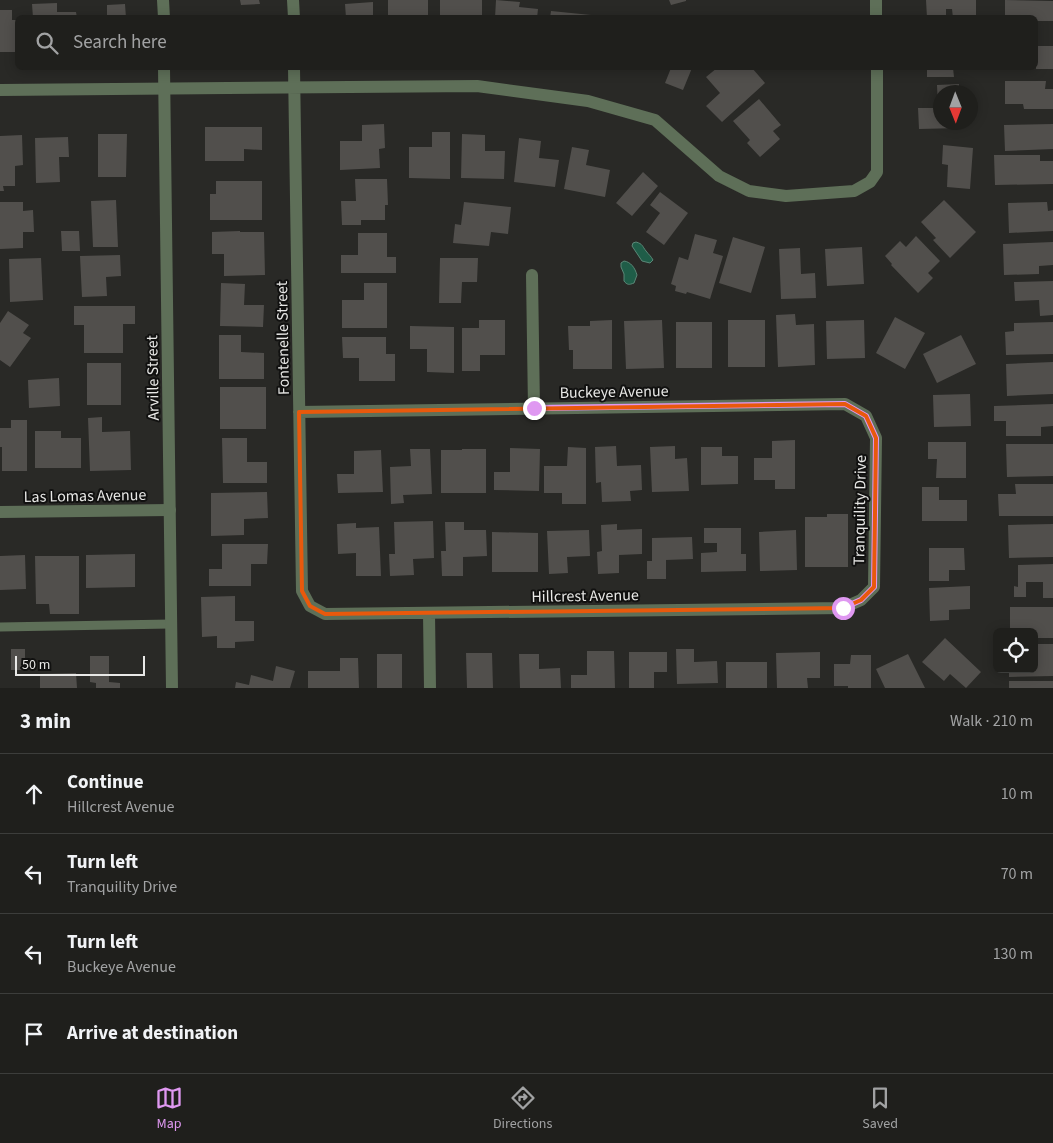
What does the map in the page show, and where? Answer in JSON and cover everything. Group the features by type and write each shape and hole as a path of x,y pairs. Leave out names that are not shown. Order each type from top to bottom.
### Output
{"street":[{"path":"163,0 164,15"},
{"path":"293,0 294,15"},
{"path":"876,0 876,15"},
{"name":"Arville Street","path":"164,70 172,688"},
{"name":"Fontenelle Street","path":"294,70 302,591 310,606"},
{"path":"0,90 477,86 588,101 655,120 719,176 749,191 786,196 854,191 870,182 877,172 877,70"},
{"path":"532,275 534,408"},
{"name":"Buckeye Avenue","path":"299,412 845,404 866,416"},
{"name":"Tranquility Drive","path":"861,600 874,587 876,438 866,416"},
{"name":"Las Lomas Avenue","path":"0,512 170,510"},
{"name":"Hillcrest Avenue","path":"310,606 326,614 429,613 843,608 861,600"},
{"path":"429,613 430,688"}],"lane":[{"path":"0,628 171,624"}],"highlighted area":[{"path":"845,404 866,416 876,438 874,587 861,600 843,608 325,614 310,606 302,591 299,412"}],"shaded area":[{"path":"636,242 641,244 653,260 650,263 642,261 632,246"},
{"path":"624,261 631,264 635,270 637,275 634,283 628,284 624,281 621,263"}],"building":[{"path":"240,0 259,0 260,4 241,5"},
{"path":"388,0 428,0 428,15 388,15"},
{"path":"440,0 482,0 482,15 440,15"},
{"path":"496,0 520,2 519,7 538,9 537,15 495,15"},
{"path":"669,0 686,0 686,1 671,5"},
{"path":"926,0 976,0 976,15 953,15 952,9 946,9 946,15 927,15"},
{"path":"1005,0 1053,1 1053,21 1038,21 1038,15 1005,15"},
{"path":"373,2 373,15 346,15 345,4"},
{"path":"57,3 57,12 76,12 76,15 33,15 32,4"},
{"path":"125,4 126,15 107,15 107,5"},
{"path":"0,10 12,10 12,20 15,20 15,52 0,52"},
{"path":"551,11 591,15 550,15"},
{"path":"1038,46 1053,46 1053,69 1038,69"},
{"path":"670,70 691,70 683,90 665,83"},
{"path":"715,70 754,70 765,83 722,122 706,106 720,93 706,77"},
{"path":"927,70 953,70 954,77 927,77"},
{"path":"1005,81 1046,81 1045,89 1053,89 1053,109 1024,109 1023,104 1005,104"},
{"path":"759,99 781,125 773,131 780,139 760,157 747,143 750,140 733,121"},
{"path":"918,108 933,108 933,129 919,129"},
{"path":"384,124 385,148 379,149 380,168 340,170 340,141 362,141 362,125"},
{"path":"1053,124 1053,149 1005,151 1004,125"},
{"path":"205,127 262,127 262,150 244,149 244,161 205,161"},
{"path":"432,132 450,132 450,179 409,178 409,147 432,147"},
{"path":"98,134 127,134 126,177 98,177"},
{"path":"462,134 485,135 485,151 505,151 504,179 461,178"},
{"path":"22,135 23,165 15,166 15,186 3,186 4,191 0,191 0,136"},
{"path":"68,137 69,157 59,157 60,182 36,183 35,138"},
{"path":"519,138 541,141 539,158 559,160 555,187 514,182"},
{"path":"943,145 973,148 970,189 947,187 948,165 942,164"},
{"path":"572,147 589,150 586,165 610,170 605,197 564,189"},
{"path":"994,155 1040,155 1040,161 1053,161 1053,184 995,185"},
{"path":"643,172 658,186 632,216 616,203"},
{"path":"355,179 387,179 388,205 385,205 385,220 361,220 361,225 342,225 341,201 356,201"},
{"path":"216,181 262,181 262,220 210,220 210,194 216,194"},
{"path":"660,192 688,213 664,245 646,232 660,213 650,205"},
{"path":"116,200 118,247 93,247 91,201"},
{"path":"944,200 976,232 950,258 933,240 936,238 921,222"},
{"path":"0,202 23,202 23,211 33,210 34,232 23,232 23,248 0,249"},
{"path":"464,202 511,207 508,234 491,232 489,246 453,243 455,224 461,225"},
{"path":"1047,202 1048,211 1053,210 1053,231 1009,233 1008,203"},
{"path":"61,231 79,231 80,251 62,251"},
{"path":"212,232 264,232 265,275 224,276 224,254 212,254"},
{"path":"358,233 387,233 387,257 396,257 396,273 341,273 341,255 358,255"},
{"path":"695,234 717,240 713,253 723,256 710,299 687,292 686,294 675,291 676,286 671,284 679,257 688,260"},
{"path":"916,236 940,261 928,273 933,278 918,293 891,265 885,256 900,241 906,247"},
{"path":"733,237 765,247 751,293 719,283"},
{"path":"1053,242 1053,265 1039,266 1039,274 1004,275 1003,244"},
{"path":"862,247 864,284 827,286 825,249"},
{"path":"800,248 801,274 815,273 816,298 781,299 779,249"},
{"path":"120,255 121,276 106,277 107,296 82,297 80,256"},
{"path":"41,258 43,300 10,302 9,259"},
{"path":"440,258 478,258 477,282 462,282 461,303 439,303"},
{"path":"1053,281 1053,315 1040,316 1039,300 1015,301 1014,282"},
{"path":"221,283 245,284 244,305 264,305 263,327 220,326"},
{"path":"364,283 387,283 387,328 342,328 342,300 364,300"},
{"path":"74,306 135,306 135,324 123,324 123,353 84,353 84,325 74,325"},
{"path":"8,311 29,325 23,333 31,338 10,367 0,360 0,323"},
{"path":"795,314 796,325 814,324 815,365 778,367 776,315"},
{"path":"895,317 925,333 905,369 876,353"},
{"path":"479,320 505,320 505,355 480,355 480,371 462,371 462,328 479,328"},
{"path":"612,320 612,369 573,369 573,350 569,350 568,326 590,326 590,321"},
{"path":"662,320 664,368 626,369 624,321"},
{"path":"728,320 765,320 765,367 728,367"},
{"path":"864,320 865,358 827,359 826,321"},
{"path":"676,322 712,322 712,368 676,368"},
{"path":"1053,322 1053,354 1006,355 1005,332 1014,331 1014,323"},
{"path":"410,326 454,327 454,373 427,372 427,349 410,349"},
{"path":"219,335 241,335 241,352 264,353 264,379 219,379"},
{"path":"961,335 976,364 937,383 923,354"},
{"path":"342,337 386,337 386,354 395,354 395,381 359,381 359,358 343,358"},
{"path":"1053,362 1053,394 1007,396 1006,364"},
{"path":"87,363 121,363 121,405 87,405"},
{"path":"59,378 60,406 29,408 28,380"},
{"path":"220,387 266,387 266,429 220,429"},
{"path":"970,394 971,426 934,427 933,395"},
{"path":"1053,404 1053,426 1041,427 1041,436 1006,436 1006,421 994,421 994,406"},
{"path":"102,417 102,432 130,431 131,470 90,471 88,418"},
{"path":"11,420 27,420 27,471 2,471 0,428 11,428"},
{"path":"35,431 61,431 61,438 81,438 81,468 35,468"},
{"path":"222,438 247,438 247,462 267,462 267,483 223,483"},
{"path":"795,440 795,489 775,489 775,480 754,480 754,458 772,458 772,441"},
{"path":"928,442 966,442 966,478 936,478 937,459 928,459"},
{"path":"1006,444 1053,444 1053,476 1007,477"},
{"path":"616,446 617,466 641,465 642,490 630,491 631,501 602,502 601,482 596,483 595,447"},
{"path":"675,446 675,459 687,458 689,491 652,492 650,447"},
{"path":"568,447 586,448 586,504 562,504 562,493 544,493 544,466 567,466"},
{"path":"701,447 722,447 722,456 738,456 738,484 701,485"},
{"path":"510,448 540,449 539,491 494,490 494,472 510,472"},
{"path":"410,449 430,449 432,494 403,495 404,503 391,504 390,467 411,466"},
{"path":"486,449 486,493 441,493 441,450"},
{"path":"381,450 383,492 338,493 337,474 354,474 354,451"},
{"path":"1015,484 1053,484 1053,516 999,516 998,494 1016,494"},
{"path":"922,487 939,487 939,500 967,500 967,521 922,521"},
{"path":"267,492 268,518 244,519 244,535 211,536 211,493"},
{"path":"827,514 848,514 848,567 805,567 805,517 827,517"},
{"path":"433,521 434,558 413,559 414,575 390,576 389,554 395,554 394,522"},
{"path":"445,522 464,522 464,530 486,530 487,556 463,557 463,576 442,576 441,551 446,551"},
{"path":"356,523 356,528 379,527 381,576 356,576 356,553 338,554 337,524"},
{"path":"617,524 617,530 642,529 642,554 619,555 619,573 598,574 597,552 602,551 601,525"},
{"path":"1053,524 1053,557 1009,558 1008,525"},
{"path":"704,528 741,528 741,554 746,554 746,571 701,572 701,553 717,552 717,543 704,543"},
{"path":"589,530 590,556 567,557 568,573 549,574 547,531"},
{"path":"796,530 797,570 760,571 759,532"},
{"path":"492,532 538,533 538,572 492,572"},
{"path":"692,537 693,559 666,560 666,579 647,579 647,561 652,561 652,538"},
{"path":"222,544 268,544 267,564 251,564 251,586 209,586 209,569 222,569"},
{"path":"929,548 964,548 965,570 949,570 949,581 929,581"},
{"path":"135,554 135,587 86,588 86,555"},
{"path":"25,555 26,589 0,590 0,556"},
{"path":"35,556 79,556 79,614 50,614 49,604 36,604"},
{"path":"1053,564 1053,598 1043,598 1043,582 1026,582 1026,597 1014,597 1014,586 1018,587 1018,565"},
{"path":"970,586 970,609 949,610 949,620 930,621 929,588"},
{"path":"235,596 235,621 254,621 254,641 235,642 235,648 217,648 217,636 202,637 201,597"},
{"path":"1010,607 1053,607 1053,638 1038,638 1038,628 1010,628"},
{"path":"945,638 981,672 966,688 950,674 944,681 922,662"},
{"path":"1038,644 1053,644 1053,676 1009,677 1009,673 1038,673"},
{"path":"11,649 25,649 25,670 11,670"},
{"path":"676,649 694,649 694,662 717,661 718,683 677,684"},
{"path":"587,651 614,651 615,688 571,688 571,675 587,675"},
{"path":"629,652 667,652 667,672 654,672 654,688 629,688"},
{"path":"820,652 820,678 807,678 808,688 777,688 776,653"},
{"path":"466,653 492,653 493,688 467,688"},
{"path":"377,654 402,654 402,688 377,688"},
{"path":"519,654 539,654 539,669 560,668 561,688 520,688"},
{"path":"908,654 925,688 885,688 876,669"},
{"path":"851,655 871,655 871,688 834,686 834,664 850,664"},
{"path":"90,656 109,656 109,682 120,683 120,688 96,688 96,683 90,682"},
{"path":"340,658 358,658 359,688 308,688 308,671 340,671"},
{"path":"726,662 767,662 767,688 726,688"},
{"path":"276,666 295,671 290,688 235,688 236,682 249,685 251,675 273,681"},
{"path":"76,673 77,688 40,688 40,674"},
{"path":"1009,681 1053,681 1053,688 1009,688"}],"route":[{"path":"534,408 845,404 866,416 876,438 874,587 861,600 843,608"}]}
